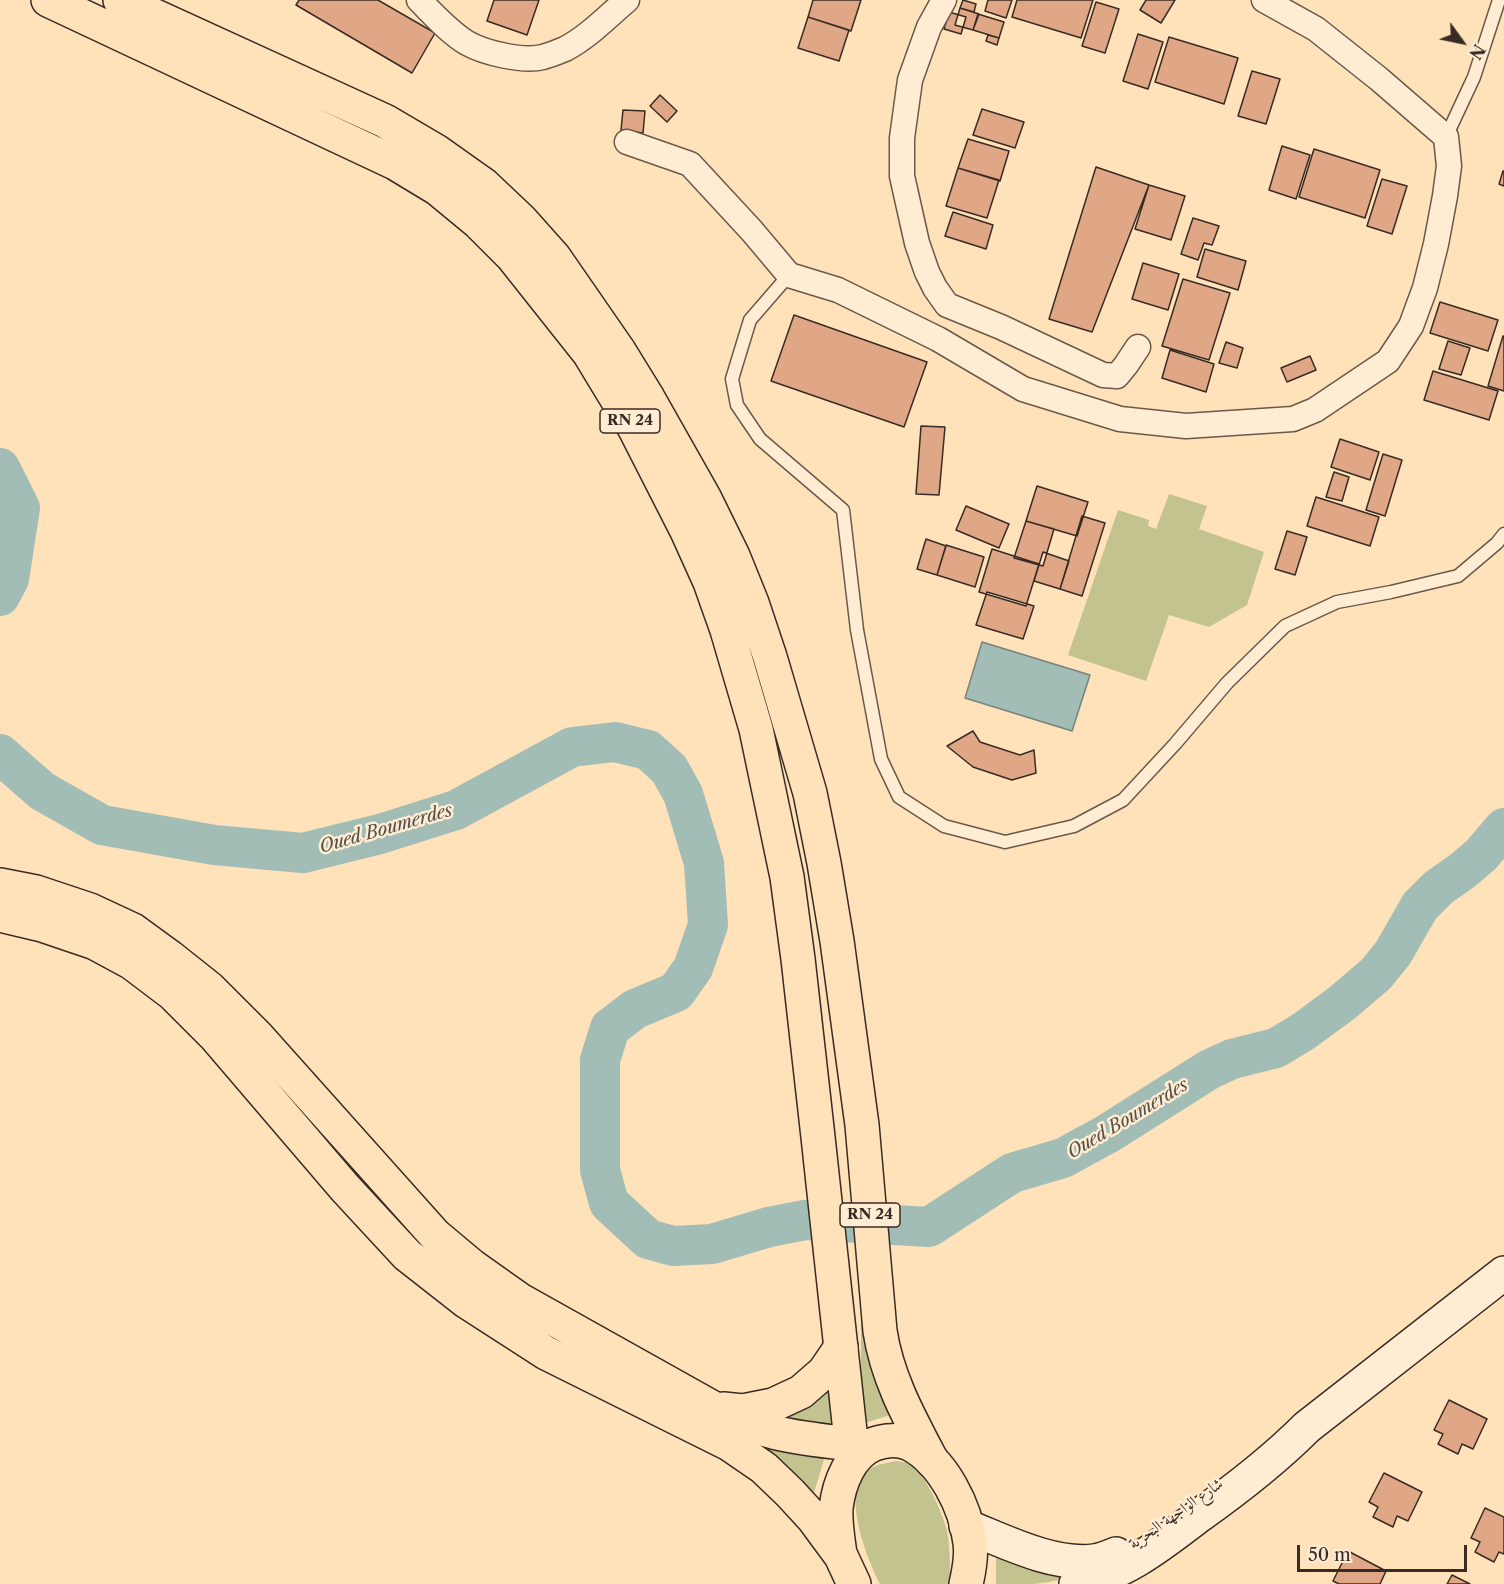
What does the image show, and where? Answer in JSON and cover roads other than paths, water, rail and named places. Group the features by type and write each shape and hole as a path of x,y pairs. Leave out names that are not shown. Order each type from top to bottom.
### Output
{"main road":[{"name":"RN 24","path":"48,0 395,163 438,189 478,222 512,256 589,353 635,429 692,541 710,582 727,630 756,729 787,877 838,1304 841,1347 858,1450"},
{"name":"RN 24","path":"120,0 385,121 484,185 521,220 554,257 619,351 704,497 733,556 752,603 810,793 837,941 862,1125 883,1349 888,1367 909,1416 932,1461"},
{"path":"0,885 36,892 90,910 133,930 209,988 258,1037 435,1235 472,1266 520,1300 742,1422 774,1432 858,1450 885,1440 909,1444 932,1461 949,1481 962,1509 970,1543 966,1584"},
{"path":"0,915 42,925 95,943 132,963 174,994 216,1036 345,1188 407,1255 467,1302 546,1353 729,1444 764,1468 813,1518 849,1576"},
{"name":"شارع الواجهة البحرية","path":"1076,1584 1113,1573 1158,1547 1254,1475 1307,1427 1504,1273"},
{"path":"713,1408 743,1411 773,1405 801,1392 824,1372 841,1347"},
{"name":"شارع الواجهة البحرية","path":"966,1526 1057,1559 1083,1561 1103,1559 1133,1547 1147,1538 1280,1439 1307,1427"},
{"path":"849,1576 836,1509 846,1473 858,1450"}],"street":[{"path":"419,0 441,23 468,43 492,54 520,58 542,58 565,49 585,36 627,0"},
{"path":"945,0 929,27 910,80 902,138 902,176 917,243 935,288 947,305 1002,327 1103,375 1117,376 1138,347"},
{"path":"627,141 690,164 789,275 838,290 928,334 1023,389 1120,419 1186,426 1293,419 1315,410 1388,361 1411,326 1425,288 1438,234 1449,166 1446,137 1316,29 1264,0"}],"lane":[{"path":"1446,137 1474,77 1499,0"},
{"path":"789,275 750,320 732,379 738,405 760,439 843,510 857,630 882,759 899,797 944,826 1005,842 1074,826 1122,800 1175,744 1227,683 1285,626 1337,602 1458,576 1497,543 1504,534"}],"water":[{"path":"982,642 1090,675 1072,731 965,698"}],"waterway":[{"name":"Oued Boumerdes","path":"0,468 20,508 9,579 0,596"},
{"name":"Oued Boumerdes","path":"0,754 42,791 102,825 214,845 303,853 380,834 456,810 572,747 615,742 648,750 669,769 683,794 704,863 708,925 693,968 676,992 635,1009 610,1028 600,1060 600,1170 609,1203 648,1239 673,1246 712,1244 769,1227 805,1220 929,1227 1012,1173 1063,1158 1107,1134 1210,1069 1232,1059 1276,1048 1304,1031 1376,974 1393,953 1420,906 1438,888 1481,855 1504,828"}]}
